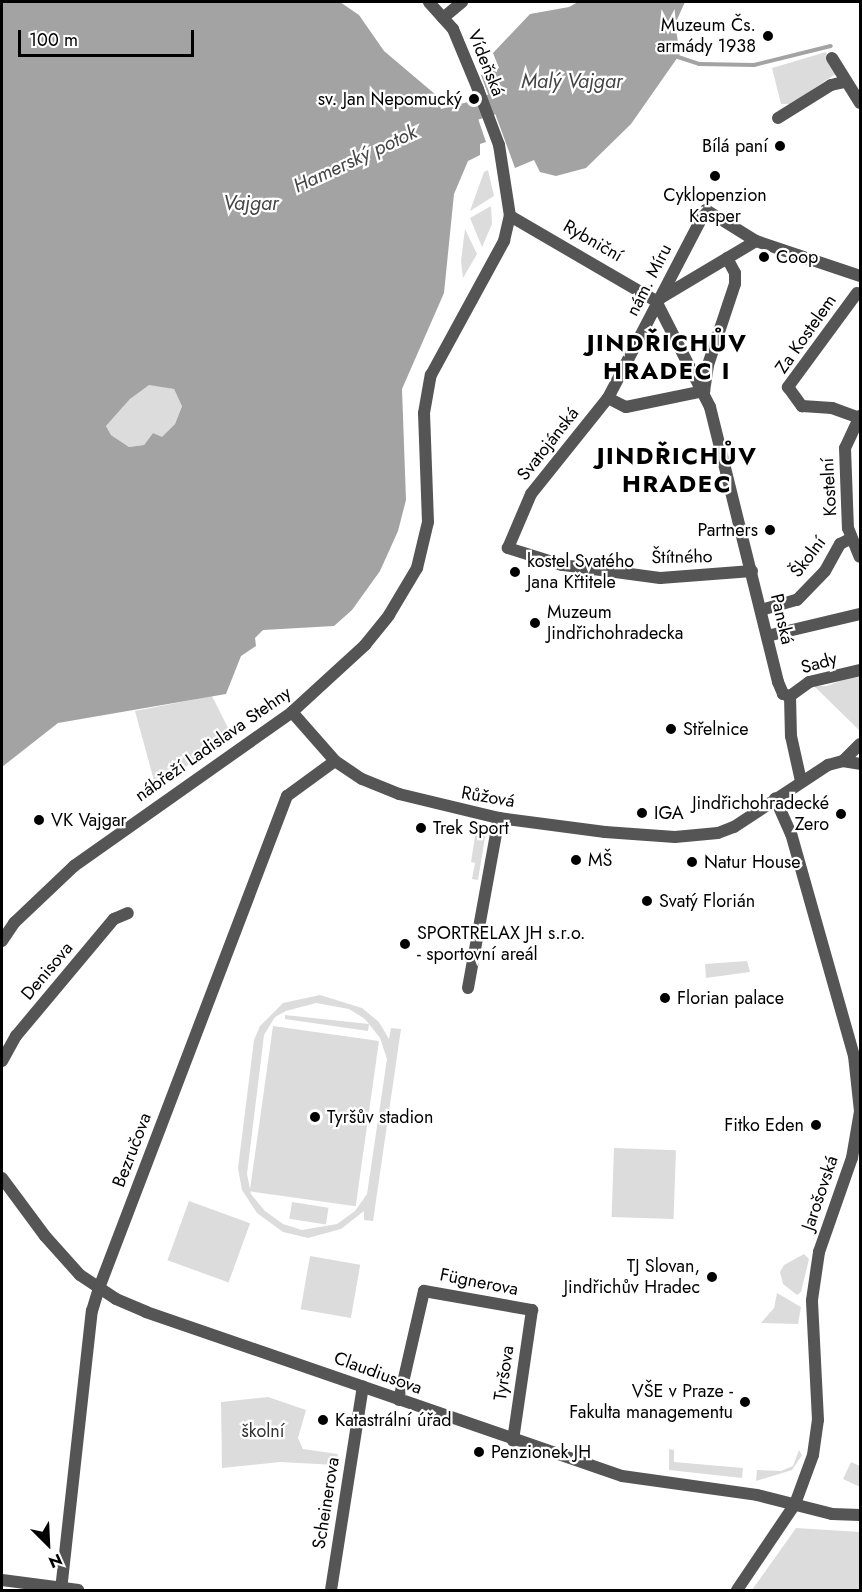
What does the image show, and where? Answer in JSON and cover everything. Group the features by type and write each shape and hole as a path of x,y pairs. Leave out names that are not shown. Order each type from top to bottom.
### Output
{"street":[{"name":"Vídeňská","path":"429,2 457,37 499,145"},
{"path":"443,18 462,2"},
{"path":"832,58 844,82 861,103"},
{"path":"778,118 831,85 844,82"},
{"name":"nábřeží Ladislava Stehny","path":"2,941 14,923 74,866 292,712 364,645 389,615 417,568 428,522 424,413 431,375 504,241 510,216 499,145"},
{"name":"nám. Míru","path":"608,398 654,314 656,301 706,210 756,241"},
{"name":"Rybniční","path":"510,216 656,301"},
{"path":"704,391 656,301 756,241 859,276 859,296"},
{"path":"704,391 708,365 735,284 735,273 727,258"},
{"name":"Za Kostelem","path":"859,296 788,387 802,406 832,408 860,417"},
{"path":"608,398 626,406 704,391"},
{"name":"Panská","path":"704,391 752,571 778,682 783,694 790,696"},
{"name":"Svatojánská","path":"508,548 531,494 608,398"},
{"name":"Kostelní","path":"860,417 845,448 850,539 861,557"},
{"path":"849,517 861,509"},
{"name":"Školní","path":"761,610 797,600 825,571 840,544 850,539"},
{"name":"Štítného","path":"508,548 562,565 660,578 752,571"},
{"path":"767,636 861,614"},
{"name":"Sady","path":"790,696 804,684 861,670"},
{"path":"790,696 791,736 801,781"},
{"name":"Růžová","path":"292,712 335,761 362,779 399,794 499,818 641,835 708,834 734,827 801,781 843,761 861,744"},
{"name":"Bezručova","path":"61,1589 92,1311 99,1288 287,796 335,761"},
{"path":"843,761 861,764"},
{"name":"Jarošovská","path":"737,1590 795,1504 813,1455 818,1420 812,1300 819,1252 856,1157 860,1112 856,1066 791,834 775,798"},
{"path":"468,988 499,818"},
{"name":"Denisova","path":"2,1060 16,1036 107,928 128,913"},
{"name":"Claudiusova","path":"2,1178 45,1236 99,1288 146,1312 363,1386 513,1441 622,1476 795,1504 832,1514 861,1515"},
{"name":"Fügnerova","path":"399,1400 424,1291 532,1310"},
{"name":"Tyršova","path":"513,1441 532,1310"},
{"name":"Scheinerova","path":"331,1590 363,1386"},
{"path":"2,1580 78,1590"}],"green space":[{"path":"826,52 837,73 791,104 781,104 772,68"},
{"path":"488,170 494,196 470,211 484,172"},
{"path":"491,206 492,224 482,247 470,218"},
{"path":"465,229 477,254 463,278 461,261"},
{"path":"149,384 174,389 182,405 175,424 162,438 153,433 144,445 129,447 111,435 106,426 130,399"},
{"path":"860,673 860,731 814,686 827,686"},
{"path":"212,696 231,734 156,788 135,711"},
{"path":"476,830 486,831 478,880 472,879 475,863 471,862"},
{"path":"747,961 750,972 706,978 705,964"},
{"name":"Tyršův stadion","path":"320,995 362,1008 379,1022 389,1039 391,1028 401,1029 373,1221 364,1220 364,1211 341,1229 308,1238 283,1232 257,1213 242,1190 238,1168 254,1040 260,1026 283,1003","holes":["316,1003 349,1009 365,1019 380,1038 387,1059 367,1194 355,1211 337,1224 302,1230 283,1224 265,1211 251,1194 247,1174 264,1035 275,1017 286,1011"]},
{"path":"285,1015 369,1024 368,1031 285,1019"},
{"name":"Tyršův stadion","path":"273,1026 379,1041 356,1206 250,1191"},
{"path":"614,1148 676,1150 674,1219 612,1217"},
{"path":"189,1201 250,1223 229,1282 167,1260"},
{"path":"292,1202 329,1208 326,1225 289,1219"},
{"path":"804,1254 809,1259 801,1292 797,1295 783,1284 780,1272 784,1265"},
{"path":"310,1256 360,1265 351,1318 301,1309"},
{"path":"777,1293 801,1307 798,1324 761,1323 774,1308"},
{"name":"školní","path":"268,1397 306,1410 298,1438 303,1449 338,1454 336,1465 280,1462 222,1468 221,1402"},
{"path":"669,1449 674,1450 674,1462 743,1468 742,1478 669,1470"},
{"path":"799,1450 802,1455 792,1470 756,1481 757,1470 781,1471 793,1466"},
{"path":"851,1462 860,1466 860,1487 843,1479"},
{"path":"796,1528 860,1532 860,1590 752,1590"}],"water":[{"name":"Vajgar","path":"2,2 340,2 359,15 384,51 436,95 441,109 472,101 486,142 480,144 480,155 468,161 454,194 444,293 402,389 406,500 398,531 380,571 352,610 334,626 263,630 255,638 256,646 241,656 226,694 58,723 2,767","holes":["149,385 174,389 182,406 175,424 162,437 153,433 144,445 129,447 111,435 106,426 130,399"]},
{"name":"Malý Vajgar","path":"578,2 685,2 675,24 680,54 631,124 586,168 556,176 540,172 534,160 515,168 481,75 499,68 493,53 530,14 569,7"}],"waterway":[{"path":"678,57 699,64 754,65 831,46"},
{"path":"475,109 491,104"}],"place":[{"name":"Muzeum Čs. armády 1938","path":"768,36"},
{"name":"sv. Jan Nepomucký","path":"474,99"},
{"name":"Bílá paní","path":"780,146"},
{"name":"Cyklopenzion Kasper","path":"715,176"},
{"name":"Coop","path":"764,257"},
{"name":"Partners","path":"770,530"},
{"name":"kostel Svatého Jana Křtitele","path":"515,572"},
{"name":"Muzeum Jindřichohradecka","path":"535,623"},
{"name":"Střelnice","path":"671,729"},
{"name":"IGA","path":"642,813"},
{"name":"Jindřichohradecké Zero","path":"841,814"},
{"name":"VK Vajgar","path":"39,820"},
{"name":"Trek Sport","path":"421,828"},
{"name":"MŠ","path":"576,860"},
{"name":"Natur House","path":"692,862"},
{"name":"Svatý Florián","path":"647,901"},
{"name":"SPORTRELAX JH s.r.o. - sportovní areál","path":"405,944"},
{"name":"Florian palace","path":"665,998"},
{"name":"Tyršův stadion","path":"315,1117"},
{"name":"Fitko Eden","path":"816,1125"},
{"name":"TJ Slovan, Jindřichův Hradec","path":"712,1277"},
{"name":"VŠE v Praze - Fakulta managementu","path":"745,1402"},
{"name":"Katastrální úřad","path":"323,1420"},
{"name":"Penzionek JH","path":"479,1452"}],"district":[{"name":"JINDŘICHŮV HRADEC I","path":"667,357"},
{"name":"JINDŘICHŮV HRADEC","path":"677,470"}],"water label":[{"name":"Hamerský potok","path":"355,159"}]}
